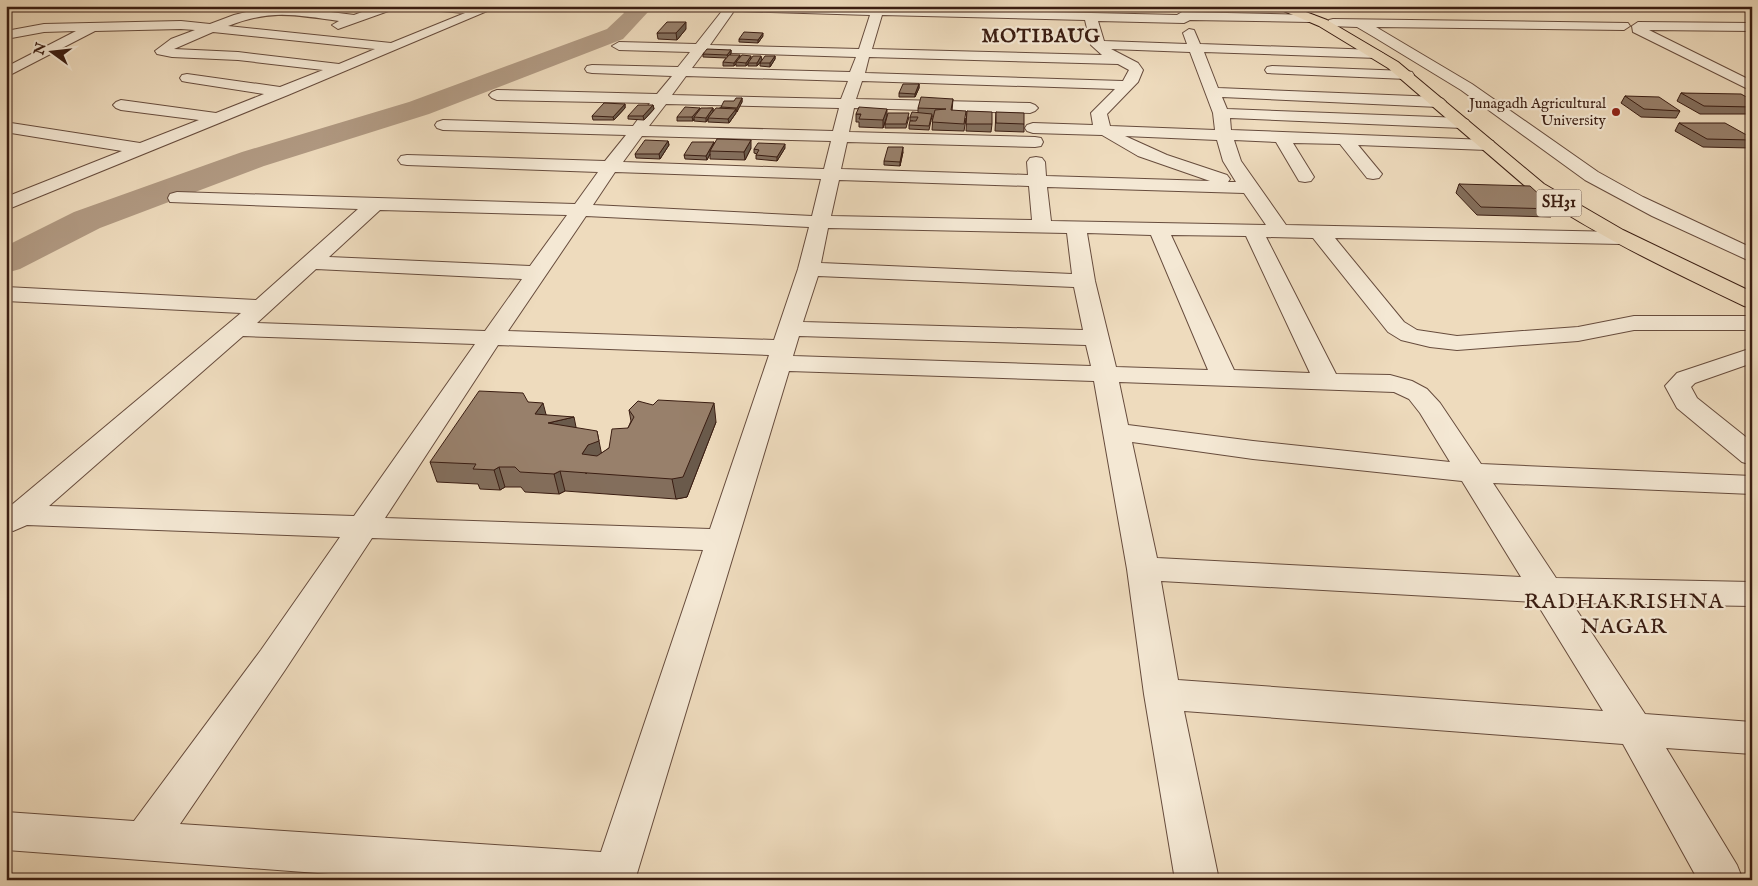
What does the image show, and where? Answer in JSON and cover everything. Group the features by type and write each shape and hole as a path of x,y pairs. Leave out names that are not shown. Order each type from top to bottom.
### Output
{"main road":[{"name":"SH31","path":"1278,6 1310,18 1377,54 1407,76 1545,193 1582,217 1621,238 1752,301"},
{"path":"1293,6 1333,23 1363,39 1410,71 1538,178 1569,201 1628,232 1752,291"}],"street":[{"path":"306,37 390,6"},
{"path":"429,6 480,9"},
{"path":"665,6 719,24 867,43 1027,82 1126,85"},
{"path":"1103,6 1118,18 1123,30"},
{"path":"1137,6 1181,12 1310,18"},
{"path":"6,204 137,148 480,9"},
{"path":"336,67 258,58 172,54 162,51 176,42 254,14 278,10 356,19"},
{"path":"497,95 664,98 867,43 970,10 1015,15 1118,18 1181,12"},
{"path":"1376,10 1411,24"},
{"path":"1181,12 1221,113 1224,136 1232,161 1281,232"},
{"path":"6,73 120,14"},
{"path":"1015,15 1034,135 1042,228"},
{"path":"1091,17 1092,38 1107,53 1136,70 1132,79 1099,113 1099,120 1106,131 1130,145 1249,188"},
{"path":"1333,23 1752,27"},
{"path":"6,36 33,29 165,24 388,46"},
{"path":"144,841 273,660 361,528 610,167 719,24"},
{"path":"620,46 719,24 867,43 1020,44 1120,60"},
{"path":"1361,24 1429,62 1499,109 1569,162 1638,200 1752,256"},
{"path":"1633,27 1752,87"},
{"path":"1092,38 1128,46 1377,54"},
{"path":"6,831 614,877 809,269 841,135 867,43"},
{"path":"592,70 683,71 867,43 1030,108"},
{"path":"1259,50 1289,96"},
{"path":"1272,70 1407,76"},
{"path":"187,78 278,91"},
{"path":"1212,92 1438,102"},
{"path":"122,104 214,117"},
{"path":"1221,113 1462,123"},
{"path":"443,125 841,135 1034,135 1106,131 1487,145"},
{"path":"11,128 137,148"},
{"path":"1282,138 1305,177"},
{"path":"1346,141 1373,174"},
{"path":"6,196 137,148"},
{"path":"407,160 1249,188"},
{"path":"177,198 580,210 821,222 1042,228 1621,238"},
{"path":"13,521 237,329 375,204"},
{"path":"1076,228 1084,281 1117,432 1143,569 1162,694 1197,880"},
{"path":"1159,230 1225,379"},
{"path":"1253,231 1328,382"},
{"path":"1319,232 1396,327 1409,335 1430,340 1457,343 1578,334 1634,323 1752,322"},
{"path":"311,262 537,273"},
{"path":"809,269 1084,281"},
{"path":"6,294 261,307"},
{"path":"237,329 784,347 1105,374 1390,383 1403,386 1418,394 1431,409 1635,730 1722,880"},
{"path":"784,347 1097,338"},
{"path":"1750,452 1686,402 1678,386 1686,378 1752,355"},
{"path":"1117,432 1253,450 1472,473 1752,485"},
{"path":"13,521 361,528 723,540"},
{"path":"1143,569 1545,590 1752,594"},
{"path":"1162,694 1752,738"}],"building":[{"path":"667,22 686,22 676,33 657,33"},
{"path":"744,32 763,33 758,40 739,39"},
{"path":"707,49 731,50 727,55 703,54"},
{"path":"729,55 740,55 734,63 723,62"},
{"path":"742,55 751,56 746,63 736,62"},
{"path":"753,56 761,56 757,63 748,63"},
{"path":"765,56 775,56 770,63 760,63"},
{"path":"903,84 919,84 915,94 899,93"},
{"path":"1681,93 1741,94 1752,100 1752,107 1704,106"},
{"path":"1625,96 1659,97 1680,111 1644,109"},
{"path":"921,97 953,99 951,110 966,111 964,124 932,122 935,110 946,109 918,108"},
{"path":"736,98 742,98 737,108 721,107 724,101 734,101"},
{"path":"604,103 625,104 613,117 592,116"},
{"path":"638,105 653,105 643,116 628,116"},
{"path":"685,107 700,108 692,117 677,117"},
{"path":"859,107 887,109 883,120 859,119 861,114 856,114"},
{"path":"701,108 713,108 706,118 694,117"},
{"path":"716,108 736,109 728,119 708,118"},
{"path":"967,111 992,112 992,124 966,124"},
{"path":"912,112 932,114 929,126 909,125 910,121 916,121 918,117 910,117"},
{"path":"996,112 1024,113 1024,124 996,123"},
{"path":"888,113 909,113 906,124 885,124"},
{"path":"1679,123 1725,123 1752,138 1752,140 1707,139"},
{"path":"717,139 751,140 744,152 710,151"},
{"path":"645,140 668,141 659,154 635,154"},
{"path":"692,142 714,142 706,156 684,155"},
{"path":"758,143 785,144 777,157 756,155 759,150 754,149"},
{"path":"888,147 903,147 900,162 884,161"},
{"path":"1459,184 1530,186 1555,209 1481,207"},
{"path":"479,391 523,393 528,402 543,403 535,414 574,417 548,423 597,431 599,441 588,445 582,454 597,456 609,448 612,429 628,428 634,417 629,410 638,401 653,405 658,400 714,403 683,477 672,479 560,471 554,474 520,472 515,467 499,467 494,470 473,469 476,464 430,462"}],"waterway":[{"path":"6,261 87,220 253,159 419,108 615,34 637,12 629,6"}],"place":[{"name":"Junagadh Agricultural University","path":"1616,112"}],"district":[{"name":"MOTIBAUG","path":"1041,37"},
{"name":"RADHAKRISHNA NAGAR","path":"1624,614"}]}
